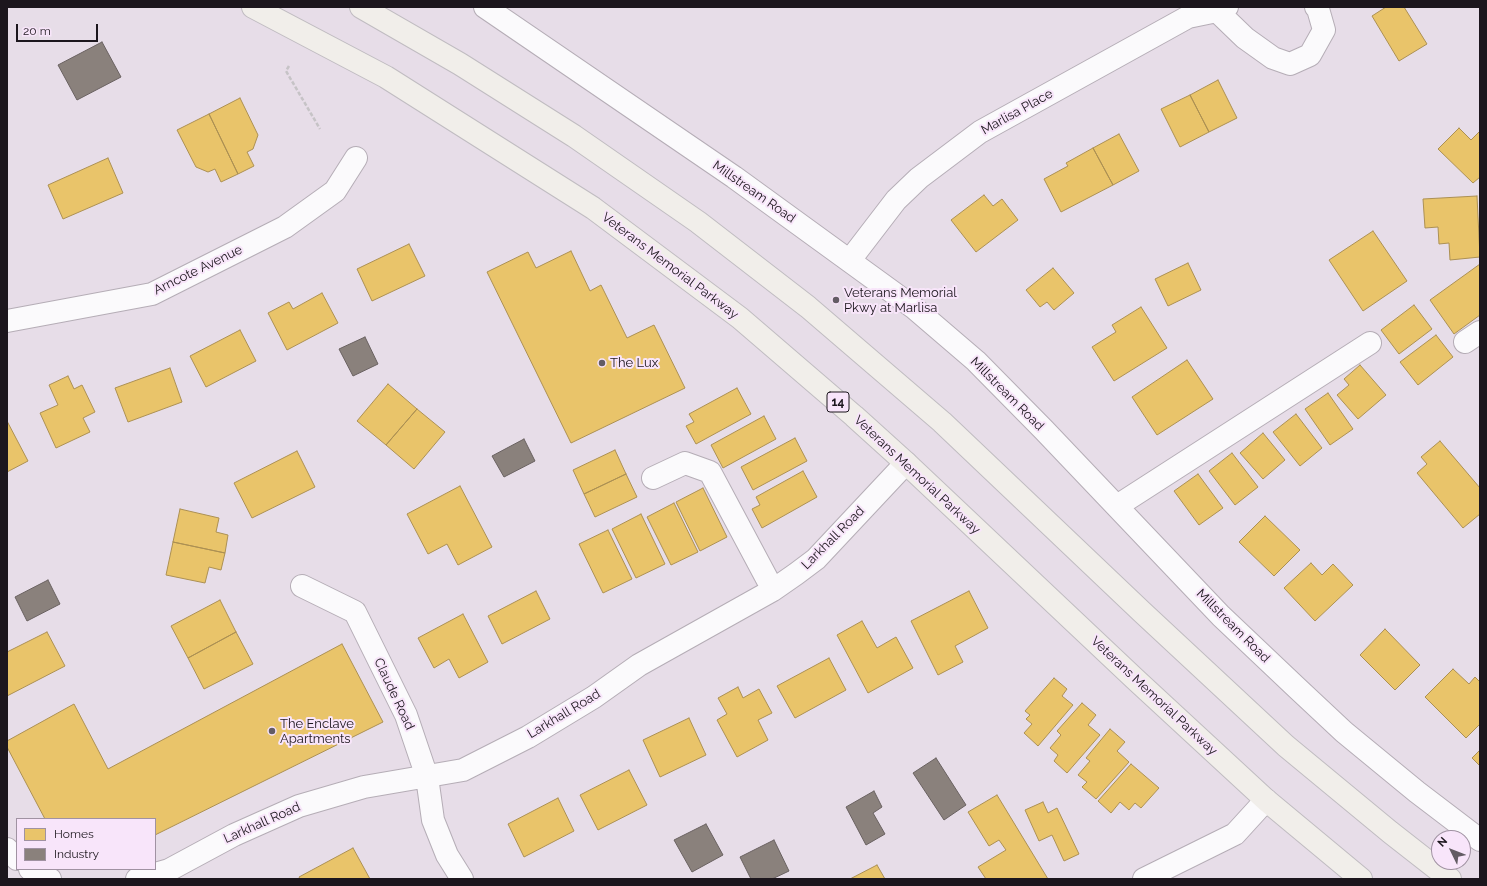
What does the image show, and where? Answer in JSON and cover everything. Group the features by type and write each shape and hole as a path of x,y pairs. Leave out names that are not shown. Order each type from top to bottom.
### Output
{"main road":[{"name":"Veterans Memorial Parkway","path":"253,7 386,77 593,208 740,318 906,463 1266,800 1361,879"},
{"path":"362,7 460,64 574,136 698,222 808,307 942,422 1286,746 1390,832 1450,879"}],"street":[{"name":"Millstream Road","path":"485,7 728,173 913,307 976,361 1117,506 1221,616 1344,732 1417,792 1480,840"},
{"name":"Marlisa Place","path":"850,260 896,200 907,189 919,178 980,132 1188,17 1222,9 1251,42 1273,58 1290,64 1310,55 1324,30 1318,9 1316,7"},
{"name":"Arncote Avenue","path":"7,320 152,294 285,227 335,191 356,158"},
{"path":"1117,506 1370,343"},
{"path":"653,478 685,462 710,472 773,590"},
{"name":"Larkhall Road","path":"137,879 164,874 234,835 299,806 364,787 463,770 528,737 594,697 639,665 773,590 816,559 906,463"},
{"name":"Claude Road","path":"302,586 355,612 406,715 427,776 433,820 447,854 462,879"},
{"path":"1144,879 1235,834 1266,800"},
{"path":"7,849 16,858"},
{"path":"32,870 50,879"}],"path":[{"path":"289,66 286,71 320,129"}],"building: Homes":[{"path":"1386,7 1404,7 1427,44 1399,61 1372,16"},
{"path":"1218,80 1237,118 1209,132 1190,95"},
{"path":"1190,95 1209,132 1180,147 1161,109"},
{"path":"240,98 258,135 253,149 247,152 254,166 238,174 209,114"},
{"path":"209,114 238,174 221,182 215,169 208,172 196,167 177,130"},
{"path":"1459,128 1471,140 1480,131 1480,177 1473,183 1438,149"},
{"path":"1119,134 1139,171 1113,185 1093,148"},
{"path":"1093,148 1113,185 1061,212 1044,179 1068,166 1066,163"},
{"path":"108,158 123,193 63,219 48,185"},
{"path":"984,195 993,206 1002,199 1018,220 976,252 951,220"},
{"path":"1477,196 1480,257 1450,260 1449,243 1439,244 1438,227 1425,228 1423,199"},
{"path":"1373,231 1407,281 1363,311 1329,260"},
{"path":"409,244 425,276 372,301 357,269"},
{"name":"The Lux","path":"571,251 590,291 601,285 627,338 654,325 685,388 571,443 487,272 528,252 536,268"},
{"path":"1188,263 1201,290 1168,306 1155,279"},
{"path":"1480,264 1480,315 1454,334 1430,300"},
{"path":"1053,268 1074,293 1054,310 1047,302 1040,307 1026,290"},
{"path":"322,293 338,323 287,350 268,313 289,302 293,309"},
{"path":"1414,305 1432,329 1399,354 1381,330"},
{"path":"1141,307 1167,348 1114,381 1092,347 1116,332 1112,325"},
{"path":"240,330 256,361 206,387 190,356"},
{"path":"1436,335 1453,357 1418,385 1400,362"},
{"path":"1187,360 1213,399 1157,435 1132,397"},
{"path":"1360,365 1386,395 1358,419 1337,395 1349,385 1344,379"},
{"path":"170,368 182,402 128,422 115,388"},
{"path":"68,376 74,389 82,385 95,412 83,418 90,432 56,448 40,413 58,405 49,385"},
{"path":"388,384 417,409 386,445 357,421"},
{"path":"737,388 751,414 696,444 686,426 694,422 689,414"},
{"path":"1328,393 1353,429 1330,445 1305,409"},
{"path":"417,409 445,432 414,469 386,445"},
{"path":"1296,414 1322,448 1300,466 1273,432"},
{"path":"764,416 776,439 723,468 711,445"},
{"path":"7,421 28,461 7,472"},
{"path":"1263,433 1285,460 1263,479 1240,453"},
{"path":"795,438 807,461 753,490 741,467"},
{"path":"1440,441 1480,488 1480,514 1463,528 1417,473 1427,464 1421,457"},
{"path":"615,450 626,474 584,494 573,470"},
{"path":"297,451 315,487 252,518 234,483"},
{"path":"1232,453 1258,487 1235,505 1209,471"},
{"path":"803,471 817,497 762,528 752,509 760,505 756,497"},
{"path":"626,474 637,497 595,517 584,494"},
{"path":"1198,474 1223,508 1199,525 1174,491"},
{"path":"460,486 492,547 458,565 447,544 428,554 407,514"},
{"path":"703,488 727,537 700,551 676,502"},
{"path":"674,503 698,552 671,565 647,517"},
{"path":"180,509 219,518 216,532 228,535 225,553 173,542"},
{"path":"641,514 665,564 636,578 612,529"},
{"path":"1265,516 1300,550 1274,576 1239,542"},
{"path":"608,530 632,579 603,593 579,544"},
{"path":"173,542 225,553 221,570 209,567 205,583 166,575"},
{"path":"1311,563 1322,575 1333,564 1353,585 1315,621 1284,588"},
{"path":"536,591 550,619 502,644 488,616"},
{"path":"969,591 988,628 955,646 963,662 938,675 911,621"},
{"path":"220,600 236,632 188,658 171,626"},
{"path":"463,614 488,662 459,678 449,659 434,668 418,638"},
{"path":"862,621 877,648 896,637 913,668 868,693 837,635"},
{"path":"1385,629 1420,665 1395,690 1360,655"},
{"path":"47,632 65,666 7,696 7,652"},
{"path":"236,632 253,664 204,689 188,658"},
{"name":"The Enclave Apartments","path":"342,644 383,722 156,835 156,818 44,818 7,747 7,741 74,704 108,769"},
{"path":"829,658 846,690 795,718 777,686"},
{"path":"1453,669 1469,684 1475,677 1480,682 1480,724 1466,738 1425,697"},
{"path":"1054,678 1067,689 1062,696 1073,705 1038,746 1024,733 1032,724 1026,719 1030,715 1025,711"},
{"path":"738,687 743,698 759,689 772,713 758,720 768,740 737,757 717,720 727,714 718,698"},
{"path":"1082,703 1096,715 1088,725 1100,735 1067,773 1054,761 1058,755 1050,748 1061,735 1057,731"},
{"path":"689,718 706,755 660,777 643,740"},
{"path":"1110,729 1125,742 1117,751 1129,762 1096,799 1082,787 1087,782 1078,775 1090,761 1086,758"},
{"path":"1480,750 1480,766 1472,758"},
{"path":"1131,764 1159,788 1141,808 1135,803 1129,810 1120,802 1111,813 1098,801"},
{"path":"629,770 647,805 598,830 580,795"},
{"path":"997,795 1048,879 986,879 978,867 1006,850 999,840 989,846 968,812"},
{"path":"558,798 574,831 524,857 508,824"},
{"path":"1043,802 1048,813 1057,808 1079,854 1064,861 1052,835 1039,841 1025,810"},
{"path":"353,848 370,879 300,879 299,877"},
{"path":"877,865 885,879 850,879"}],"building: Industry":[{"path":"102,42 121,77 77,100 58,65"},
{"path":"365,337 378,364 353,376 339,349"},
{"path":"524,439 535,461 504,477 492,456"},
{"path":"48,580 60,604 27,621 15,597"},
{"path":"936,758 966,805 944,820 913,773"},
{"path":"874,791 882,807 873,813 885,834 866,845 846,807"},
{"path":"706,824 723,855 692,872 674,840"},
{"path":"774,840 789,871 772,879 751,879 740,857"}],"place":[{"name":"Veterans Memorial Pkwy at Marlisa","path":"836,300"},
{"name":"The Lux","path":"602,363"},
{"name":"The Enclave Apartments","path":"272,731"}]}
